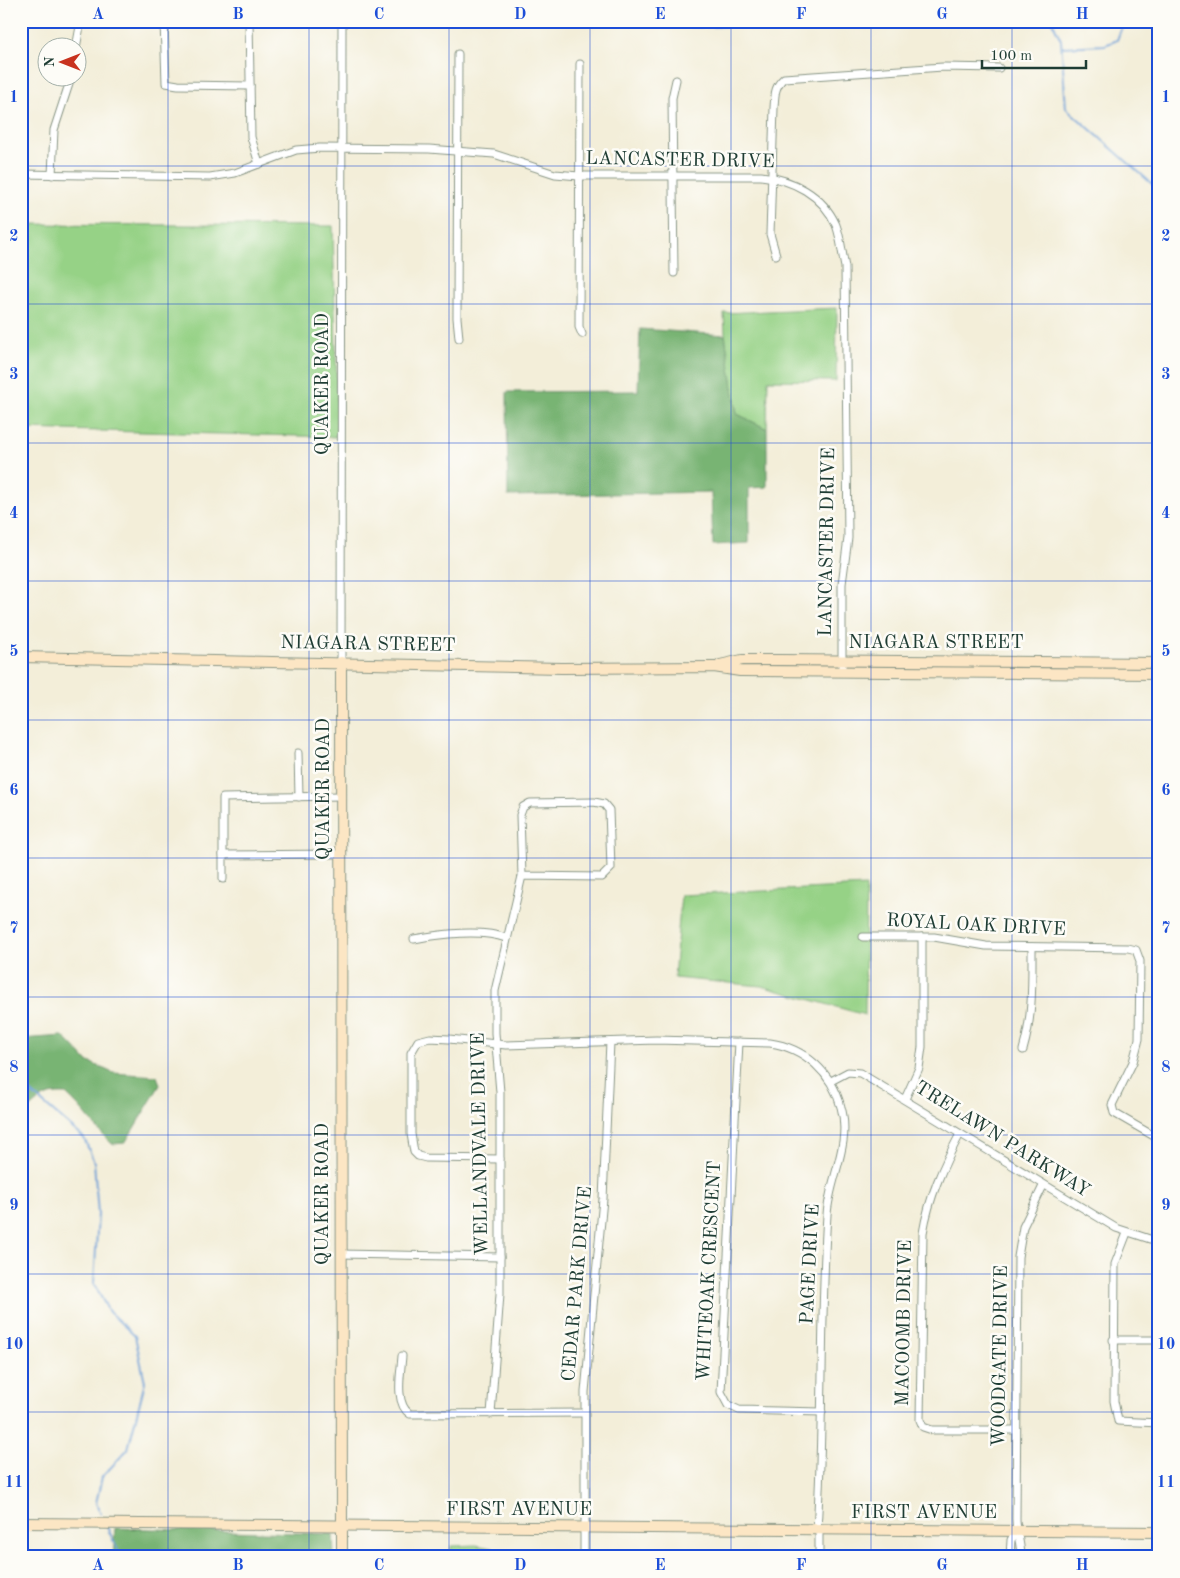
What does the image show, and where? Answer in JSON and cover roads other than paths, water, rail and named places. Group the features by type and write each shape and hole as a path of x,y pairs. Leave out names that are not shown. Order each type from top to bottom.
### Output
{"street":[{"path":"77,38 80,21"},
{"path":"164,21 166,83 178,85 250,86"},
{"path":"249,21 250,137 259,164"},
{"name":"QUAKER ROAD","path":"342,21 340,149 342,1557"},
{"path":"458,54 457,318 460,338"},
{"path":"580,64 579,328 582,334"},
{"path":"776,255 770,234 775,89 777,84 784,78 943,67 999,68"},
{"path":"674,273 672,98 676,80"},
{"path":"52,175 54,130 68,88"},
{"name":"LANCASTER DRIVE","path":"21,174 210,177 235,172 296,150 458,150 494,154 556,174 579,176 772,177 786,180 802,188 818,200 831,215 837,227 844,268 848,538 842,584 842,672"},
{"name":"NIAGARA STREET","path":"21,657 341,662 562,668 714,667 740,672 1159,674"},
{"name":"NIAGARA STREET","path":"714,667 742,660 1159,663"},
{"path":"298,753 299,797"},
{"path":"223,879 223,798 341,796"},
{"name":"WELLANDVALE DRIVE","path":"491,1414 500,1312 500,1092 496,1044 496,982 522,876 520,815 523,807 530,803 594,802 604,804 609,810 611,868 602,877 522,876"},
{"path":"223,855 342,854"},
{"path":"414,939 443,934 498,935 506,938"},
{"name":"ROYAL OAK DRIVE","path":"863,937 922,937 986,946 1128,948 1136,950 1140,962 1139,1039 1133,1062 1112,1105 1114,1113 1159,1138"},
{"path":"905,1099 920,1065 922,1047 922,937"},
{"path":"1023,1050 1028,1033 1032,997 1032,947"},
{"name":"PAGE DRIVE","path":"500,1159 426,1158 418,1156 414,1152 411,1134 411,1053 416,1043 424,1039 437,1038 496,1044 656,1040 770,1043 792,1049 814,1063 831,1081 841,1108 844,1132 827,1210 822,1469 818,1529 819,1557"},
{"name":"CEDAR PARK DRIVE","path":"584,1557 584,1413 603,1199 610,1042"},
{"name":"WHITEOAK CRESCENT","path":"739,1042 721,1392 728,1405 739,1410 822,1412"},
{"name":"TRELAWN PARKWAY","path":"831,1081 844,1073 860,1073 905,1099 1043,1186 1127,1233 1159,1242"},
{"name":"MACOOMB DRIVE","path":"960,1134 938,1179 923,1233 920,1420 923,1426 932,1430 1016,1430"},
{"name":"WOODGATE DRIVE","path":"1016,1531 1019,1247 1023,1227 1043,1186"},
{"path":"1127,1233 1115,1264 1114,1402 1118,1421 1159,1423"},
{"path":"341,1254 500,1257"},
{"path":"1113,1340 1159,1340"},
{"path":"402,1356 401,1398 407,1412 420,1415 584,1413"},
{"name":"FIRST AVENUE","path":"21,1523 1159,1532"},
{"path":"1010,1557 1010,1540 1016,1531 1021,1540 1021,1557"}],"waterway":[{"path":"652,21 695,27 792,24 807,21"},
{"path":"1052,21 1061,40 1066,108 1159,190"},
{"path":"1062,47 1105,45 1117,40 1124,21"},
{"path":"21,1084 84,1138 94,1162 98,1214 94,1284 109,1312 135,1336 145,1382 128,1449 102,1477 96,1503 101,1514"},
{"path":"107,1527 121,1557"}]}
